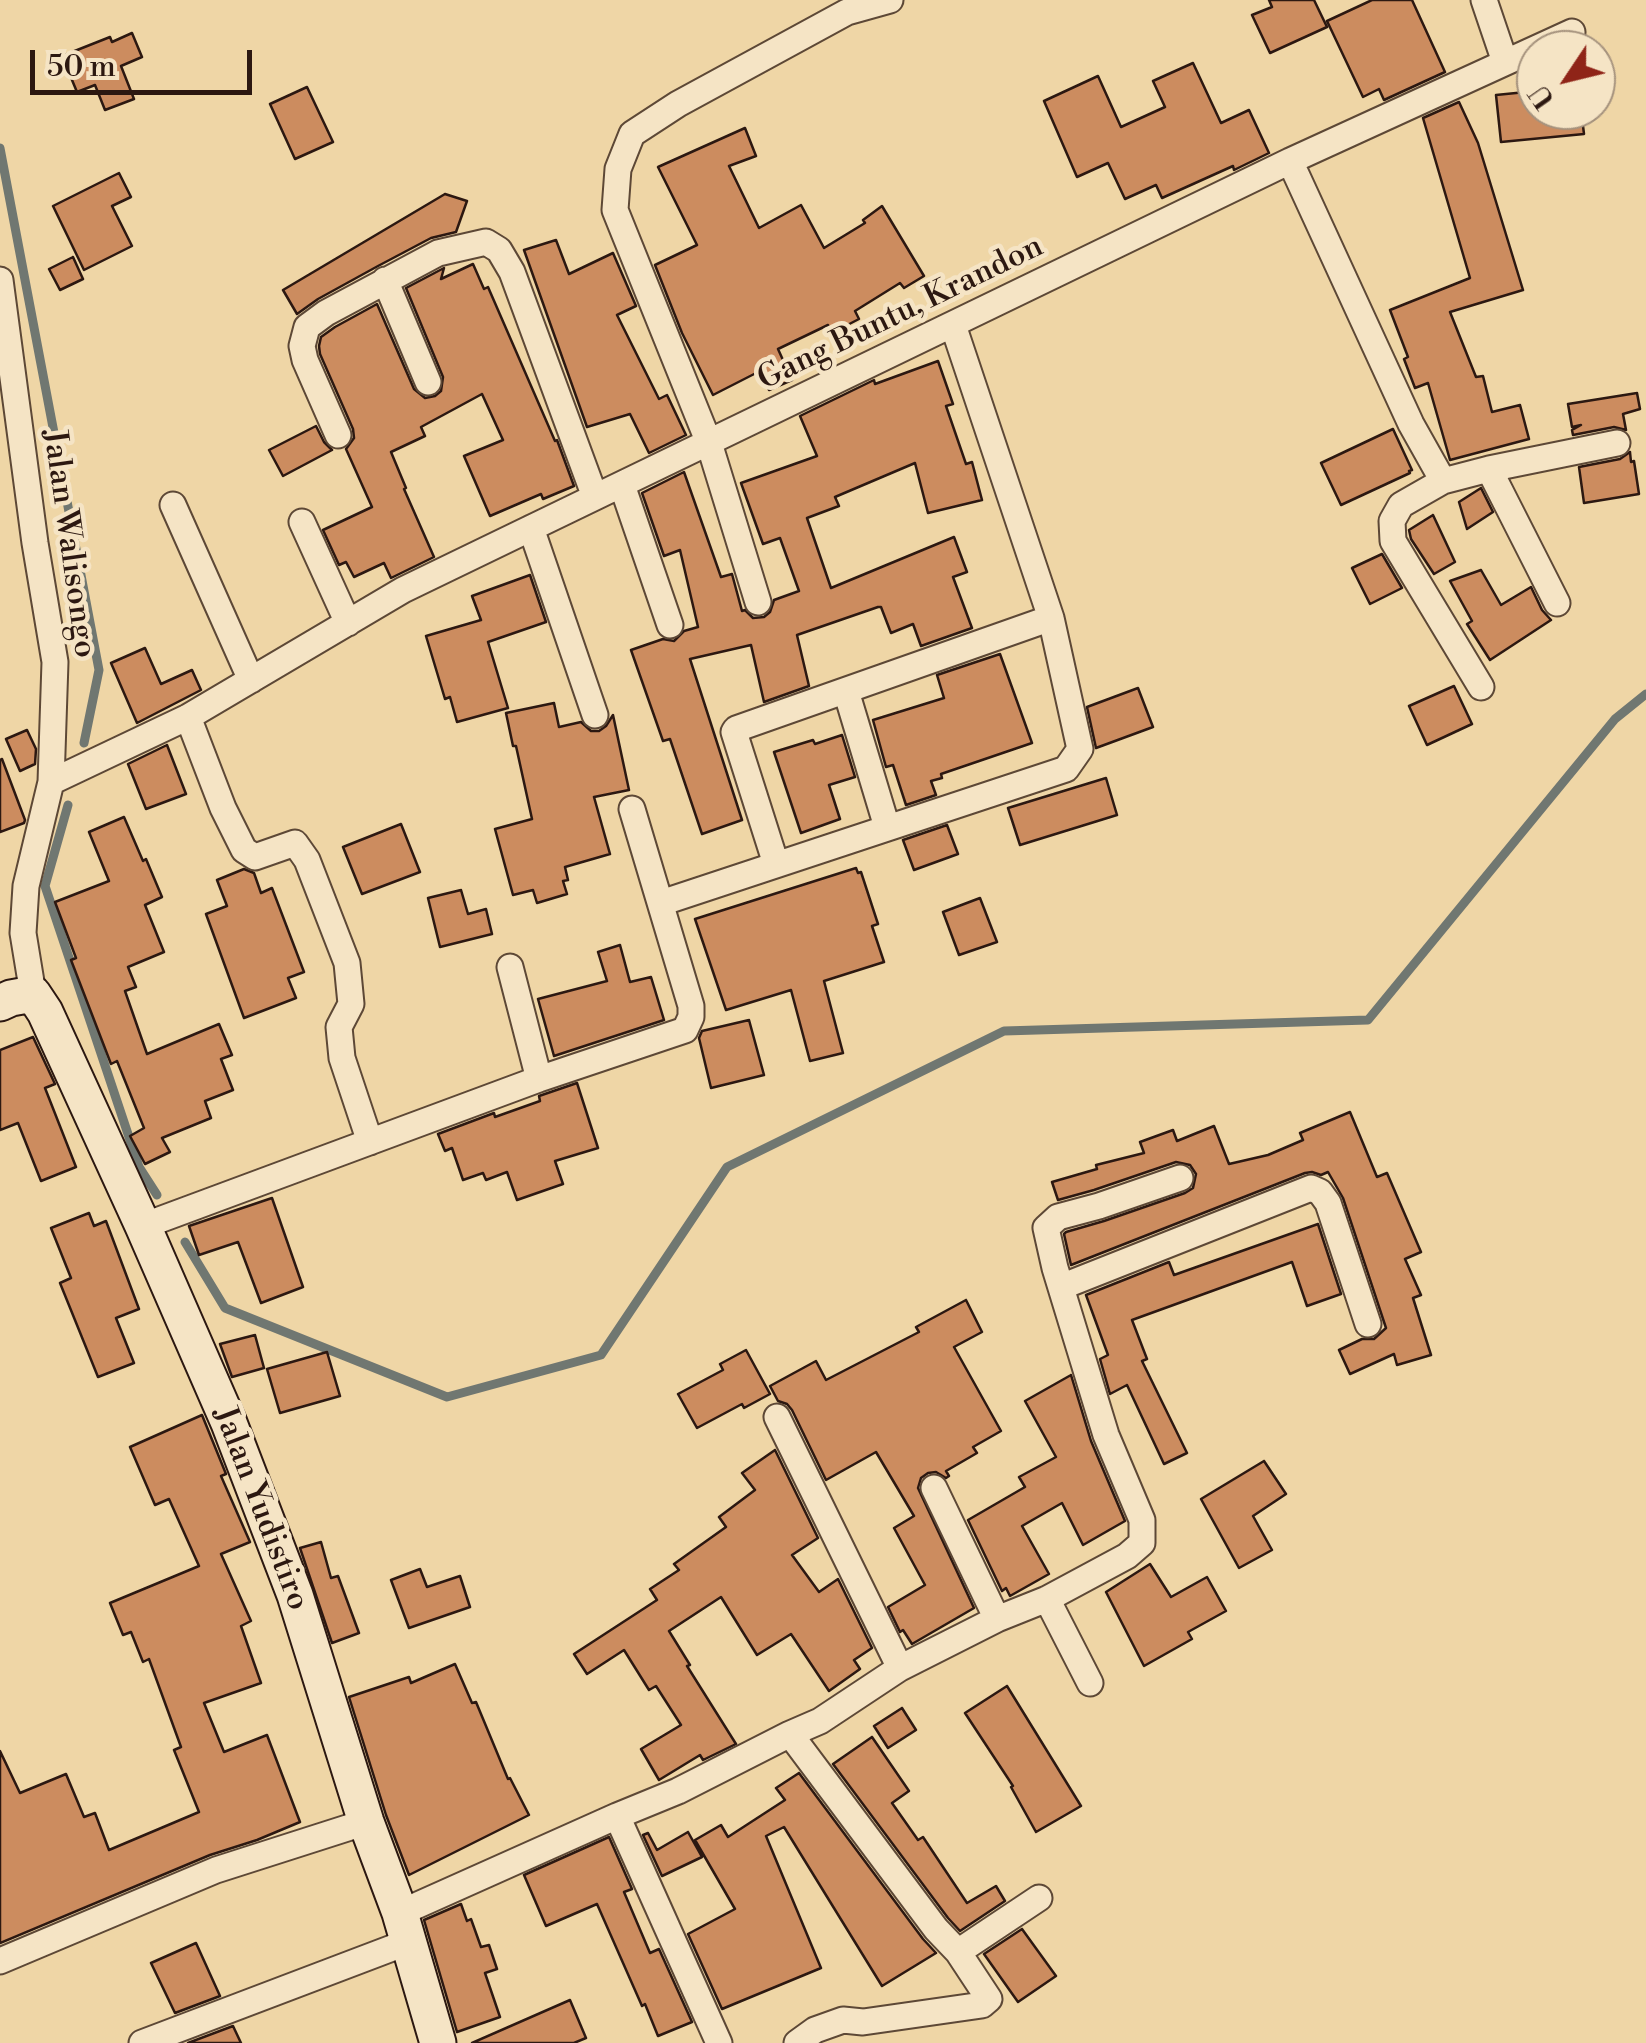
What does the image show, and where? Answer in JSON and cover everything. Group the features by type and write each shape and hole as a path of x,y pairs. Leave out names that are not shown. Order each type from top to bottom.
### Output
{"street":[{"path":"758,602 709,444 616,210 618,169 632,134 678,104 847,12 890,0"},
{"path":"1484,0 1505,62"},
{"name":"Gang Buntu, Krandon","path":"51,782 188,717 403,590 1290,161 1516,57"},
{"path":"1290,161 1411,424 1443,480"},
{"path":"338,435 305,360 302,346 307,327 438,253 486,242 499,250 512,272 595,497"},
{"name":"Jalan Walisongo","path":"0,280 55,662 51,782 26,886 16,999"},
{"path":"385,280 428,382"},
{"path":"660,903 1066,769 1080,749 1050,618 953,325"},
{"path":"1481,687 1393,541 1392,522 1402,505 1443,480 1616,443"},
{"path":"1489,469 1557,603"},
{"path":"622,484 670,625"},
{"path":"172,505 252,680"},
{"path":"302,522 348,623"},
{"path":"531,528 596,714"},
{"path":"776,864 734,732 738,727 1050,618"},
{"path":"846,691 886,827"},
{"path":"188,717 223,808 244,850 255,857 295,843 307,860 347,963 351,1004 340,1027 342,1058 370,1142"},
{"path":"143,1226 540,1079 680,1034 688,1027 691,1006 632,810"},
{"path":"510,967 540,1079"},
{"name":"Jalan Yudistiro","path":"16,999 45,1012 229,1423 288,1578 438,2043"},
{"path":"142,2043 404,1928 617,1816 820,1722 900,1668 997,1619 1047,1599 1127,1556 1142,1543 1142,1520 1106,1435 1060,1288 1046,1228 1058,1218 1180,1178"},
{"path":"1060,1288 1311,1188 1328,1203 1368,1324"},
{"path":"777,1417 900,1668"},
{"path":"934,1488 997,1619"},
{"path":"1047,1599 1090,1683"},
{"path":"790,1734 990,1998 982,2005 863,2022 843,2020 814,2030 797,2043"},
{"path":"617,1816 719,2043"},
{"path":"0,1961 216,1870 366,1822"},
{"path":"958,1952 1039,1898"}],"building":[{"path":"1269,0 1314,0 1327,27 1270,53 1252,15 1272,7"},
{"path":"1372,0 1412,0 1445,72 1384,100 1379,89 1363,97 1327,21"},
{"path":"132,33 142,57 121,66 134,99 105,110 95,85 77,92 62,56 110,37 112,42"},
{"path":"1193,63 1221,123 1249,110 1269,153 1162,198 1156,185 1125,199 1108,163 1077,177 1044,101 1098,76 1121,127 1165,107 1153,81"},
{"path":"307,87 333,142 295,159 270,104"},
{"path":"1516,93 1516,130 1584,130 1584,134 1501,142 1496,95"},
{"path":"1459,102 1478,143 1523,290 1450,312 1476,377 1483,376 1492,412 1520,405 1529,439 1450,460 1428,383 1415,388 1390,310 1470,278 1423,118"},
{"path":"745,128 756,156 729,166 759,228 801,205 824,248 865,223 863,220 882,206 924,276 904,288 900,283 855,311 859,319 832,333 828,325 778,349 792,380 769,390 760,371 713,395 682,333 655,265 697,245 658,167"},
{"path":"119,173 131,197 112,206 132,246 84,270 53,206"},
{"path":"445,194 467,201 456,232 431,238 297,314 283,290"},
{"path":"556,240 569,274 613,253 636,306 617,315 659,399 667,395 686,435 649,453 630,414 587,427 524,250"},
{"path":"73,257 83,279 60,290 49,269"},
{"path":"473,264 484,289 488,287 574,486 543,499 541,494 490,516 464,456 503,440 482,394 421,427 425,436 391,452 434,557 391,578 384,563 354,577 346,562 339,565 323,530 372,507 346,449 354,438 353,429 320,354 321,337 377,304 414,389 425,398 435,396 441,391 443,377 406,288 444,268 441,279"},
{"path":"938,361 953,404 946,406 966,464 972,462 982,500 928,513 915,463 835,497 839,506 807,518 831,588 954,537 967,572 953,577 972,628 921,646 913,624 891,633 878,607 797,635 809,686 764,702 751,645 690,659 742,820 702,834 670,739 663,741 631,650 663,639 674,641 684,631 698,627 680,550 664,556 642,493 684,472 721,577 732,574 742,611 753,618 764,617 774,600 799,591 780,538 763,544 741,483 817,456 800,416 874,380 875,384"},
{"path":"1637,393 1640,409 1623,414 1626,430 1614,427 1573,435 1572,430 1581,425 1572,427 1568,404"},
{"path":"316,426 332,450 283,476 269,450"},
{"path":"1393,429 1410,473 1341,505 1321,463"},
{"path":"1630,452 1639,494 1584,503 1579,467 1620,459"},
{"path":"1481,488 1493,512 1467,529 1459,502"},
{"path":"1433,515 1455,562 1434,574 1409,530"},
{"path":"1382,554 1402,588 1370,604 1352,568"},
{"path":"1481,570 1501,605 1531,587 1551,620 1490,660 1467,624 1472,621 1450,581"},
{"path":"530,575 546,622 488,642 508,708 457,722 450,697 445,699 426,636 481,620 472,596"},
{"path":"145,648 161,684 192,670 201,690 137,723 111,663"},
{"path":"1000,654 1032,743 941,774 942,778 931,781 936,795 906,805 893,765 886,767 873,720 944,698 937,675"},
{"path":"1454,686 1472,724 1427,745 1409,706"},
{"path":"1138,688 1153,727 1096,748 1087,707"},
{"path":"554,703 559,727 581,722 591,731 599,731 613,715 629,790 594,797 610,854 565,867 568,880 563,881 567,894 537,903 533,890 513,895 495,829 532,819 506,713"},
{"path":"27,730 36,749 35,764 20,771 6,739"},
{"path":"842,735 855,777 829,785 840,819 801,833 774,752"},
{"path":"167,745 186,794 146,809 128,764"},
{"path":"0,760 25,820 0,832"},
{"path":"1106,778 1117,815 1020,845 1008,808"},
{"path":"124,817 162,897 145,905 164,952 128,967 136,987 125,991 147,1054 219,1024 232,1055 221,1059 233,1090 205,1101 211,1118 162,1138 170,1152 145,1164 130,1136 144,1128 117,1061 111,1064 71,960 76,958 55,902 109,881 89,832"},
{"path":"401,824 420,872 362,894 343,847"},
{"path":"947,825 958,854 914,870 903,840"},
{"path":"856,868 861,872 878,924 872,926 884,962 824,981 843,1053 810,1061 791,990 726,1010 695,919"},
{"path":"244,869 254,873 261,893 272,888 304,972 288,978 296,998 244,1018 206,914 227,906 217,880"},
{"path":"461,890 468,914 486,909 492,934 440,947 428,898"},
{"path":"980,898 997,942 959,955 943,912"},
{"path":"620,945 630,982 651,977 664,1020 554,1056 538,999 607,981 598,952"},
{"path":"749,1020 764,1075 711,1088 699,1038 702,1031"},
{"path":"33,1037 55,1084 45,1088 76,1167 41,1181 18,1123 0,1130 0,1050"},
{"path":"577,1083 598,1148 555,1161 563,1184 517,1200 507,1172 486,1180 483,1173 463,1180 452,1148 445,1151 438,1134 540,1101 539,1096"},
{"path":"1350,1112 1377,1177 1387,1173 1421,1252 1405,1259 1421,1295 1413,1298 1431,1355 1397,1365 1394,1354 1350,1374 1339,1350 1362,1339 1374,1339 1386,1328 1343,1198 1328,1172 1305,1173 1071,1265 1066,1232 1185,1193 1193,1188 1196,1174 1190,1165 1176,1162 1058,1200 1052,1182 1144,1153 1140,1142 1173,1130 1177,1141 1214,1126 1229,1164 1268,1155 1303,1140 1300,1133"},
{"path":"272,1198 303,1287 261,1303 238,1242 199,1255 189,1226"},
{"path":"89,1213 94,1226 106,1221 139,1309 116,1318 134,1363 98,1377 60,1283 71,1278 51,1228"},
{"path":"1318,1224 1341,1294 1307,1306 1292,1262 1132,1320 1147,1359 1142,1361 1187,1453 1164,1464 1127,1385 1110,1394 1100,1359 1108,1355 1086,1295 1169,1262 1174,1275"},
{"path":"966,1300 982,1332 954,1347 1001,1431 973,1447 977,1453 946,1471 949,1476 928,1473 921,1478 918,1488 974,1608 912,1644 903,1630 900,1632 888,1607 925,1585 894,1528 914,1516 876,1452 826,1480 792,1410 778,1401 770,1386 816,1361 826,1380 919,1332 916,1327"},
{"path":"255,1335 264,1368 232,1377 220,1344"},
{"path":"746,1350 770,1394 697,1428 678,1394 723,1370 720,1364"},
{"path":"327,1352 340,1396 280,1413 267,1369"},
{"path":"1071,1375 1091,1441 1125,1521 1083,1545 1062,1503 1022,1526 1049,1574 1010,1596 1006,1588 1002,1591 968,1520 1025,1487 1019,1477 1056,1457 1025,1401"},
{"path":"202,1415 226,1474 221,1476 250,1542 221,1554 251,1621 241,1626 261,1683 204,1703 224,1752 267,1735 300,1822 210,1855 0,1943 0,1751 20,1793 66,1774 84,1817 95,1813 109,1850 199,1812 174,1750 181,1747 149,1659 143,1662 131,1632 123,1635 110,1603 199,1566 169,1499 155,1505 130,1447"},
{"path":"775,1450 818,1538 792,1555 819,1592 838,1579 872,1648 854,1660 860,1669 829,1691 791,1634 757,1655 721,1597 669,1631 736,1744 703,1760 700,1755 659,1780 641,1749 681,1725 656,1686 649,1690 624,1650 587,1674 574,1654 657,1600 650,1589 679,1570 674,1564 726,1527 719,1517 755,1490 742,1473"},
{"path":"1264,1461 1286,1494 1253,1516 1272,1550 1239,1568 1201,1499"},
{"path":"321,1542 331,1578 338,1576 359,1633 332,1643 300,1548"},
{"path":"1150,1564 1171,1597 1207,1577 1226,1611 1188,1632 1192,1639 1144,1666 1106,1592"},
{"path":"420,1569 427,1587 460,1576 470,1607 409,1628 391,1580"},
{"path":"455,1664 472,1703 476,1702 508,1779 529,1815 409,1875 349,1697 409,1677 411,1683"},
{"path":"1007,1686 1081,1806 1036,1832 1013,1786 965,1713"},
{"path":"902,1708 916,1730 888,1748 874,1726"},
{"path":"872,1737 909,1791 892,1803 918,1840 923,1837 967,1903 996,1886 1005,1901 960,1931 833,1764"},
{"path":"799,1773 936,1953 882,1986 784,1827 766,1836 821,1968 722,2009 688,1934 735,1909 695,1840 721,1825 728,1837 785,1800 776,1788"},
{"path":"688,1832 702,1857 662,1876 643,1835 648,1833 657,1850"},
{"path":"609,1837 632,1889 624,1892 650,1953 659,1949 692,2022 658,2036 597,1904 546,1926 524,1875"},
{"path":"461,1904 481,1947 489,1945 497,1969 485,1973 500,2017 457,2032 424,1920"},
{"path":"1022,1929 1056,1976 1018,2002 984,1954"},
{"path":"196,1943 220,1996 175,2013 151,1963"},
{"path":"570,2000 586,2038 574,2043 472,2043"},
{"path":"233,2026 241,2043 188,2043"}],"waterway":[{"path":"0,148 99,670 84,743"},
{"path":"185,1242 225,1308 447,1397 601,1355 727,1167 1004,1031 1368,1020 1615,719 1646,694"},
{"path":"68,805 45,886 139,1167 157,1195"}]}
